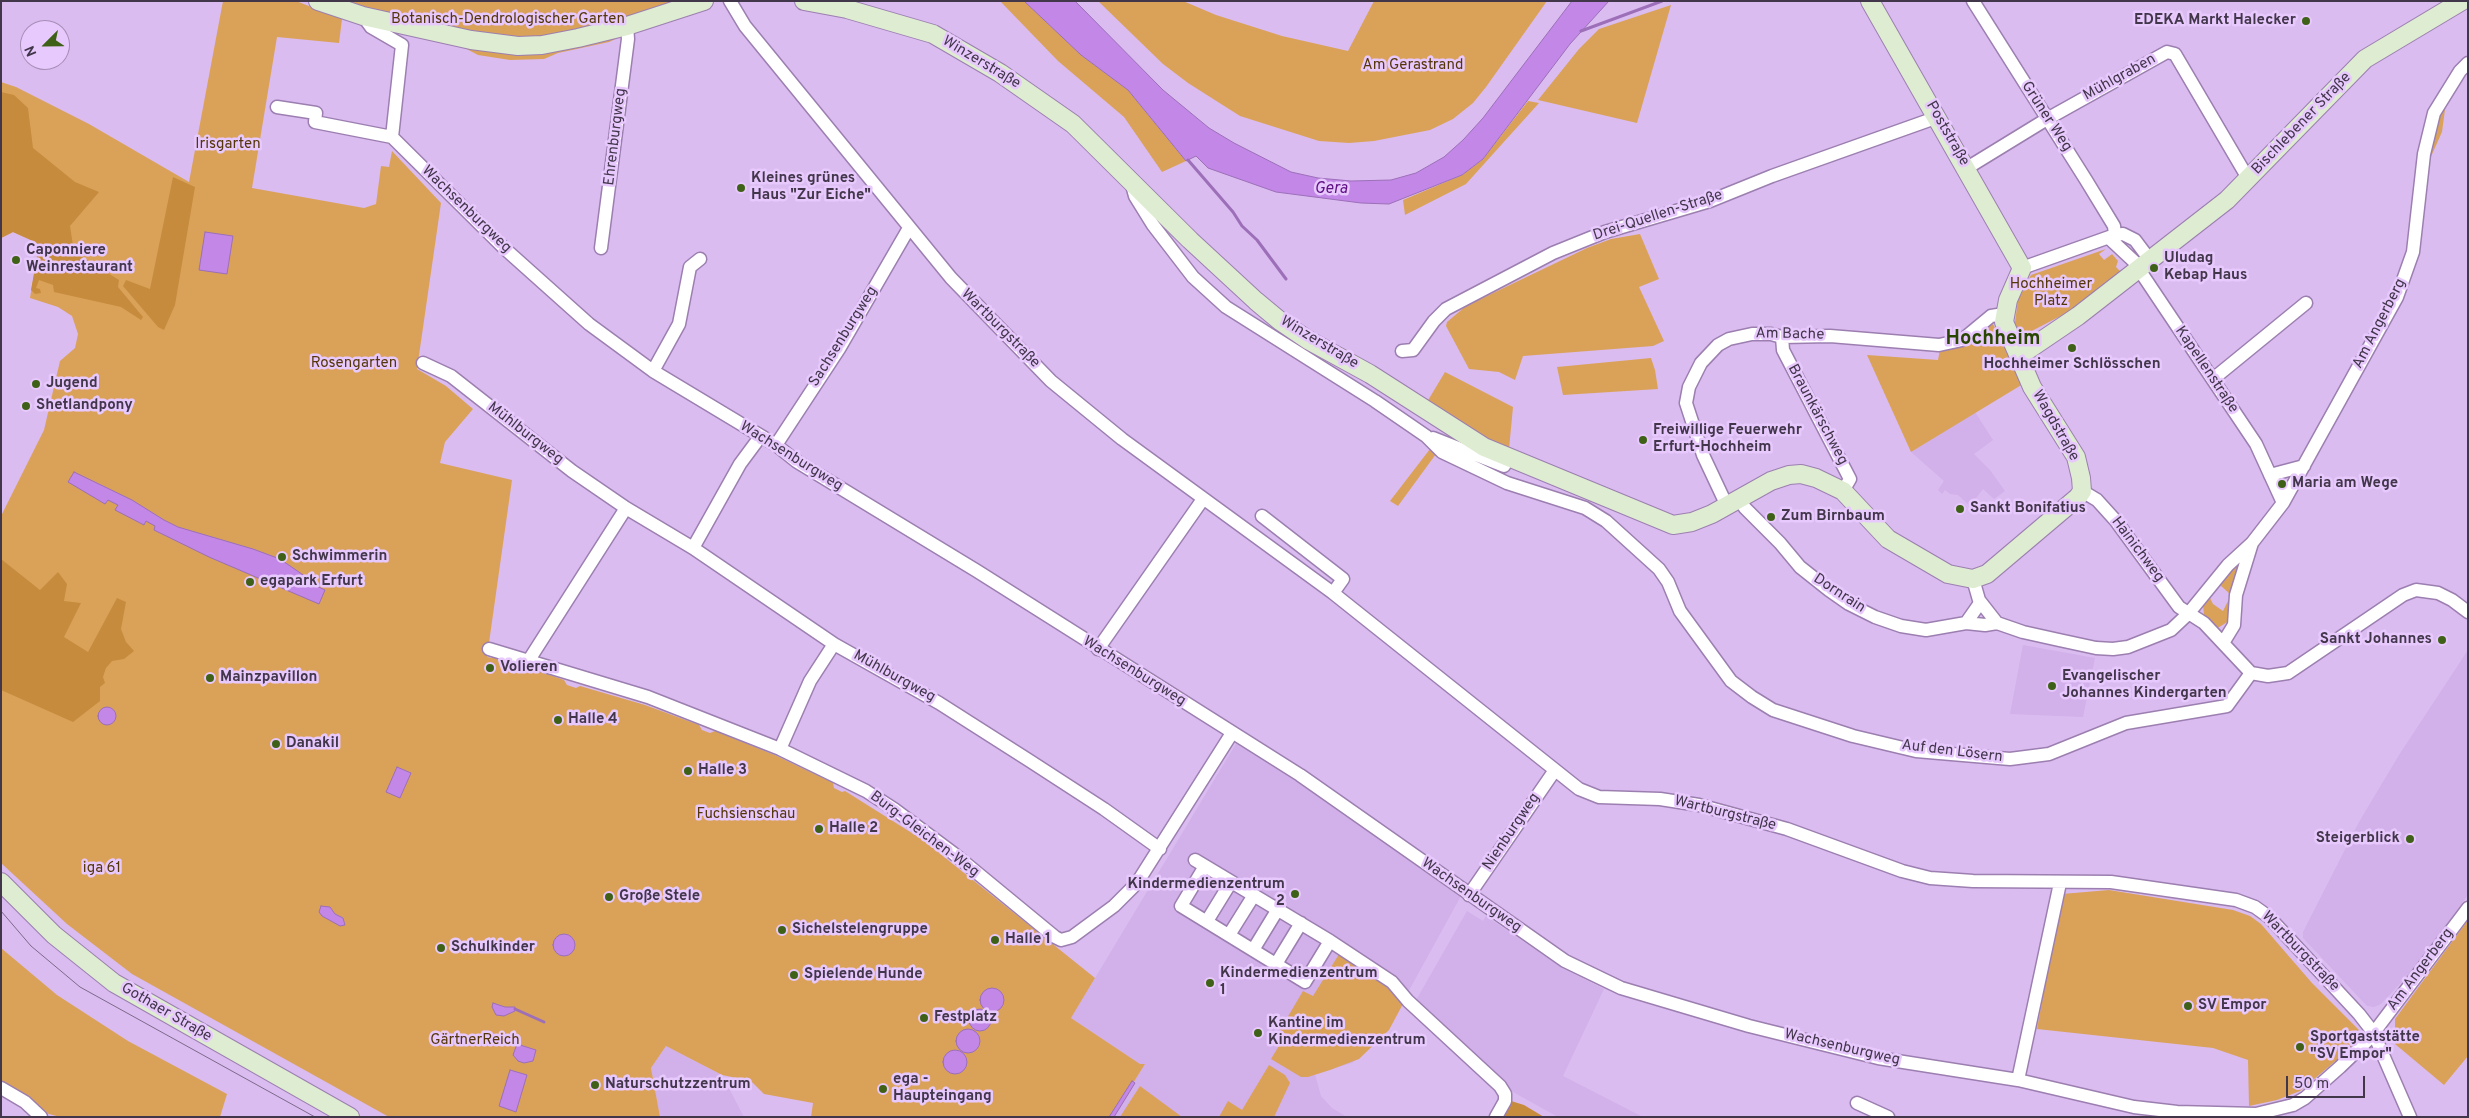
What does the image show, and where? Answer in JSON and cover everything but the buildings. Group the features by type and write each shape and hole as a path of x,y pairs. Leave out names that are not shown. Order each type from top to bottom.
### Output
{"street":[{"path":"318,1 363,16 470,40 518,46 542,45 626,26 704,1"},
{"name":"Wartburgstraße","path":"730,1 745,26 951,278 1051,381 1101,423 1333,592 1579,789 1599,797 1660,799 1699,805 1787,829 1902,871 1930,878 2060,883 2111,882 2236,900 2255,907 2269,917 2359,1014 2373,1032 2410,1117"},
{"name":"Winzerstraße","path":"804,1 856,12 933,34 1037,98 1073,124 1228,276 1280,320 1308,340 1387,384 1484,447 1673,525 1692,522 1733,503"},
{"name":"Poststraße","path":"1870,1 1938,117 2022,268"},
{"name":"Grüner Weg","path":"1973,1 2114,226 2112,236"},
{"name":"Bischlebener Straße","path":"2143,265 2198,224 2249,180 2365,59 2462,1"},
{"path":"277,107 316,113 315,122 392,136 402,46 371,27 363,16"},
{"name":"Ehrenburgweg","path":"601,248 628,39 626,26"},
{"name":"Mühlgraben","path":"1967,168 2047,119 2167,52 2175,54 2249,180"},
{"name":"Am Angerberg","path":"2188,614 2228,565 2252,543 2283,504 2397,297 2413,252 2424,154 2434,114 2460,71 2468,63"},
{"name":"Drei-Quellen-Straße","path":"1402,351 1413,350 1434,321 1446,309 1553,253 1605,232 1710,201 1772,176 1938,117"},
{"name":"Wachsenburgweg","path":"392,136 510,254 589,324 653,371 760,438 776,445 796,461 977,571 1098,650 1300,775 1565,961 1621,988 1750,1026 1878,1058 2018,1080 2134,1107 2177,1112 2256,1114 2281,1109 2305,1098 2340,1067 2373,1032"},
{"name":"Winzerstraße","path":"1130,179 1135,196 1153,225 1193,277 1208,293 1267,334 1426,436 1504,466 1508,458"},
{"name":"Sachsenburgweg","path":"776,445 839,348 909,228"},
{"path":"2123,234 2135,240 2143,265 2078,316 2019,356 2006,331 2004,314 2022,268 2112,236 2123,234"},
{"path":"653,371 679,324 690,267 700,259"},
{"name":"Kapellenstraße","path":"2143,265 2187,341 2256,444 2283,504"},
{"path":"2212,379 2306,303"},
{"name":"Am Bache","path":"1733,503 1703,455 1686,403 1689,387 1701,363 1718,345 1729,338 1752,334 1771,334 1782,338 1830,336 1940,344 1962,340 1990,316 2004,314"},
{"name":"Braunkärschweg","path":"1782,338 1783,350 1850,479 1843,491"},
{"name":"Wagdstraße","path":"2019,356 2041,403 2076,457 2082,491"},
{"name":"Mühlburgweg","path":"424,363 451,376 572,471 626,508 693,548 834,644 940,703 1104,808 1160,849"},
{"name":"Winzerstraße","path":"1426,436 1442,452 1507,483 1585,508 1606,521 1652,562 1668,582"},
{"path":"693,548 740,464 760,438"},
{"path":"2270,475 2284,473 2304,466"},
{"path":"1733,503 1771,481 1801,474 1829,483 1843,491 1888,539 1948,574 1973,579 1987,574 2028,537 2070,505 2082,491"},
{"name":"Hainichweg","path":"2082,491 2097,500 2116,521 2179,607 2188,614"},
{"path":"1098,650 1203,499"},
{"name":"Dornrain","path":"1733,503 1745,508 1780,543 1800,567 1849,604 1885,620 1926,630 1966,623 1985,625 1997,623 2023,632 2096,648 2113,649 2128,647 2171,630 2188,614"},
{"path":"529,660 626,508"},
{"path":"1262,516 1344,579 1333,592"},
{"name":"Am Angerberg","path":"2222,643 2234,625 2236,595 2252,543"},
{"path":"1973,579 1980,603 1997,623"},
{"name":"Auf den Lösern","path":"1668,582 1680,611 1706,649 1731,680 1752,697 1774,710 1797,719 1916,751 2010,759 2049,754 2126,723 2227,706 2251,673"},
{"path":"2188,614 2204,623 2251,673 2268,676 2288,672 2403,595 2416,590 2438,593 2452,600 2468,612"},
{"path":"1966,623 1980,603"},
{"path":"780,749 810,681 834,644"},
{"name":"Burg-Gleichen-Weg","path":"489,649 648,697 780,749 866,791 894,809 952,853 1054,937 1061,940 1072,937 1127,894 1160,849 1232,733"},
{"name":"Nienburgweg","path":"1469,895 1555,770"},
{"path":"1330,941 1305,982 1181,906 1200,863 1278,909 1301,923 1330,941 1378,971 1392,982 1408,1001 1500,1086 1505,1094 1505,1101 1496,1117"},
{"name":"Gothaer Straße","path":"1,882 54,934 114,983 350,1117"},
{"path":"1207,922 1231,882"},
{"path":"2018,1080 2060,883"},
{"path":"1229,935 1254,895"},
{"name":"Am Angerberg","path":"2373,1032 2468,908"},
{"path":"1253,950 1278,909"},
{"path":"1276,964 1301,923"},
{"path":"1,1088 25,1102 41,1117"},
{"path":"1857,1103 1888,1117"}],"shaded area":[{"path":"1,92 14,95 28,108 33,148 75,182 99,192 70,226 74,252 119,280 118,287 143,317 141,320 121,307 54,292 53,285 39,280 36,288 40,289 41,293 35,294 31,290 37,257 33,241 13,232 1,238"},
{"path":"173,177 195,187 175,305 164,330 158,327 123,286 126,280 150,289"},
{"path":"1975,412 1993,440 1974,454 1990,470 2005,491 1994,499 1983,489 1970,506 1958,495 1950,494 1945,490 1942,494 1938,490 1944,481 1911,452"},
{"path":"1,559 40,590 58,572 67,584 64,601 81,603 64,637 88,652 117,598 126,602 121,629 126,642 134,651 124,659 112,661 106,668 103,677 105,683 100,687 100,701 73,722 1,690"},
{"name":"Evangelischer Johannes Kindergarten","path":"2023,645 2095,658 2083,717 2010,714"},
{"name":"Steigerblick","path":"2468,650 2468,895 2410,973 2381,1004 2374,1007 2367,1006 2303,938 2303,932 2359,822 2399,755"},
{"path":"1237,742 1299,781 1462,894 1385,1034 1352,1063 1315,1074 1321,1096 1332,1108 1347,1117 1112,1117 1145,1064 1140,1064 1071,1018"},
{"path":"1467,911 1483,921 1486,916 1562,968 1604,989 1563,1076 1643,1117 1558,1117 1504,1087 1415,1002"},
{"path":"666,1046 722,1075 744,1117 660,1117 651,1068"},
{"path":"1511,1101 1524,1105 1544,1117 1502,1117"}],"green space":[{"name":"egapark Erfurt","path":"223,1 296,1 342,19 339,43 277,37 252,188 364,208 376,204 381,166 389,167 392,151 441,203 417,369 446,386 473,409 445,442 440,463 512,480 487,657 492,658 494,655 564,680 567,685 576,688 580,686 645,705 699,725 702,730 710,733 715,731 777,756 833,783 834,788 842,792 845,791 923,840 1095,978 1071,1018 1140,1064 1145,1064 1112,1117 811,1117 813,1103 764,1094 751,1081 722,1075 666,1046 651,1068 660,1117 389,1117 132,974 67,924 1,863 1,516 44,430 60,361 75,348 78,334 72,316 58,307 30,298 37,257 33,241 13,232 1,238 1,82 16,87 89,124 189,182"},
{"name":"Botanisch-Dendrologischer Garten","path":"341,1 675,1 630,19 577,32 526,39 453,29"},
{"path":"1000,1 1024,1 1081,55 1128,90 1186,161 1162,172 1124,117 1058,61"},
{"name":"Am Gerastrand","path":"1098,1 1183,1 1216,15 1282,36 1348,51 1374,1 1547,1 1486,87 1473,103 1453,119 1430,130 1374,141 1349,143 1319,141 1240,116 1188,83 1163,64"},
{"path":"1671,5 1637,123 1538,100 1579,49 1599,29"},
{"path":"620,37 609,42 558,53 544,59 510,60 478,55 455,43"},
{"path":"1528,101 1539,103 1466,184 1405,215 1403,200 1462,175 1483,159"},
{"path":"2446,102 2442,132 2429,161 2441,108"},
{"path":"1640,234 1659,279 1639,287 1664,341 1653,346 1523,356 1515,380 1499,372 1469,369 1446,326 1447,322 1466,306 1587,248 1611,239"},
{"name":"Hochheimer Platz","path":"2106,249 2099,254 2104,260 2112,254 2118,261 2116,267 2121,272 2072,310 2026,334 2017,332 2012,323 2015,322 2018,300 2031,275"},
{"path":"1993,324 2023,384 1911,452 1867,355 1938,360 1940,349"},
{"path":"1651,358 1658,389 1563,395 1557,367"},
{"path":"1445,372 1513,407 1509,449 1478,435 1427,402"},
{"path":"1430,449 1436,454 1398,506 1390,501"},
{"path":"2244,554 2231,608 2228,608 2229,621 2216,629 2204,615 2203,605 2209,596 2213,604 2223,611 2231,595 2220,585 2213,591"},
{"name":"SV Empor","path":"2109,890 2233,910 2250,916 2261,924 2312,983 2359,1030 2356,1032 2358,1042 2300,1091 2277,1100 2249,1106 2248,1060 2213,1048 2037,1029 2062,894"},
{"path":"2468,920 2468,1056 2444,1085 2395,1044 2395,1019"},
{"path":"1,948 57,995 128,1041 227,1094 220,1117 60,1117 42,1112 13,1088 1,1083"},
{"path":"1341,951 1404,1002 1389,1030 1359,1059 1308,1077 1301,1077 1271,1059 1286,1034 1280,1030 1303,991 1313,996"},
{"path":"1269,1065 1285,1075 1290,1083 1274,1117 1219,1117 1228,1101 1242,1110"},
{"path":"1140,1086 1182,1117 1120,1117"}],"water":[{"name":"Gera","path":"1024,1 1075,1 1163,90 1209,128 1291,172 1318,178 1351,181 1391,180 1416,173 1444,157 1483,118 1572,1 1609,1 1570,44 1483,159 1462,175 1389,204 1361,203 1276,192 1208,168 1196,156 1186,161 1128,90 1081,55"},
{"path":"205,232 233,236 227,274 199,270"},
{"path":"74,472 132,500 178,527 280,559 309,579 308,582 325,590 319,604 209,557 154,530 155,526 146,521 144,525 115,510 118,505 108,500 105,504 68,482"},
{"path":"107,707 113,710 116,716 113,722 107,725 101,722 98,716 101,710"},
{"path":"397,767 411,773 400,798 386,792"},
{"path":"321,906 330,907 335,914 343,918 345,925 340,926 322,916 319,912"},
{"path":"564,934 572,937 575,945 572,953 564,956 556,953 553,945 556,937"},
{"path":"992,988 1000,992 1004,1000 1000,1008 992,1012 984,1008 980,1000 984,992"},
{"path":"493,1003 505,1007 515,1007 515,1011 504,1016 496,1015 492,1007"},
{"path":"980,1009 988,1012 991,1020 988,1028 980,1031 972,1028 969,1020 972,1012"},
{"path":"968,1029 976,1033 980,1041 976,1049 968,1053 960,1049 956,1041 960,1033"},
{"path":"517,1044 536,1050 533,1061 524,1063 518,1061 513,1055"},
{"path":"955,1050 964,1053 967,1062 964,1071 955,1074 946,1071 943,1062 946,1053"},
{"path":"510,1070 527,1075 516,1112 499,1106"},
{"path":"1132,1081 1135,1083 1114,1117 1109,1117"}],"waterway":[{"name":"Mühlgraben","path":"1581,31 1662,1"},
{"path":"1188,160 1233,212 1242,226 1257,240 1286,279"},
{"path":"515,1009 544,1022"}],"tram line":[{"path":"1,911 31,946 80,987 315,1117"}],"place":[{"name":"EDEKA Markt Halecker","path":"2306,21"},
{"name":"Kleines grünes Haus \"Zur Eiche\"","path":"741,188"},
{"name":"Caponniere Weinrestaurant","path":"16,260"},
{"name":"Uludag Kebap Haus","path":"2154,268"},
{"name":"Hochheimer Schlösschen","path":"2072,348"},
{"name":"Jugend","path":"36,384"},
{"name":"Shetlandpony","path":"26,406"},
{"name":"Freiwillige Feuerwehr Erfurt-Hochheim","path":"1643,440"},
{"name":"Maria am Wege","path":"2282,484"},
{"name":"Sankt Bonifatius","path":"1960,509"},
{"name":"Zum Birnbaum","path":"1771,517"},
{"name":"Schwimmerin","path":"282,557"},
{"name":"egapark Erfurt","path":"250,582"},
{"name":"Sankt Johannes","path":"2442,640"},
{"name":"Volieren","path":"490,668"},
{"name":"Mainzpavillon","path":"210,678"},
{"name":"Evangelischer Johannes Kindergarten","path":"2052,686"},
{"name":"Halle 4","path":"558,720"},
{"name":"Danakil","path":"276,744"},
{"name":"Halle 3","path":"688,771"},
{"name":"Halle 2","path":"819,829"},
{"name":"Steigerblick","path":"2410,839"},
{"name":"Kindermedienzentrum 2","path":"1295,894"},
{"name":"Große Stele","path":"609,897"},
{"name":"Sichelstelengruppe","path":"782,930"},
{"name":"Halle 1","path":"995,940"},
{"name":"Schulkinder","path":"441,948"},
{"name":"Spielende Hunde","path":"794,975"},
{"name":"Kindermedienzentrum 1","path":"1210,983"},
{"name":"SV Empor","path":"2188,1006"},
{"name":"Festplatz","path":"924,1018"},
{"name":"Kantine im Kindermedienzentrum","path":"1258,1033"},
{"name":"Sportgaststätte \"SV Empor\"","path":"2300,1047"},
{"name":"Naturschutzzentrum","path":"595,1085"},
{"name":"ega - Haupteingang","path":"883,1089"}],"district":[{"name":"Hochheim","path":"1993,340"}],"park label":[{"name":"Irisgarten","path":"228,145"},
{"name":"Rosengarten","path":"354,364"},
{"name":"Fuchsienschau","path":"746,815"},
{"name":"iga 61","path":"102,869"},
{"name":"GärtnerReich","path":"475,1041"}]}
